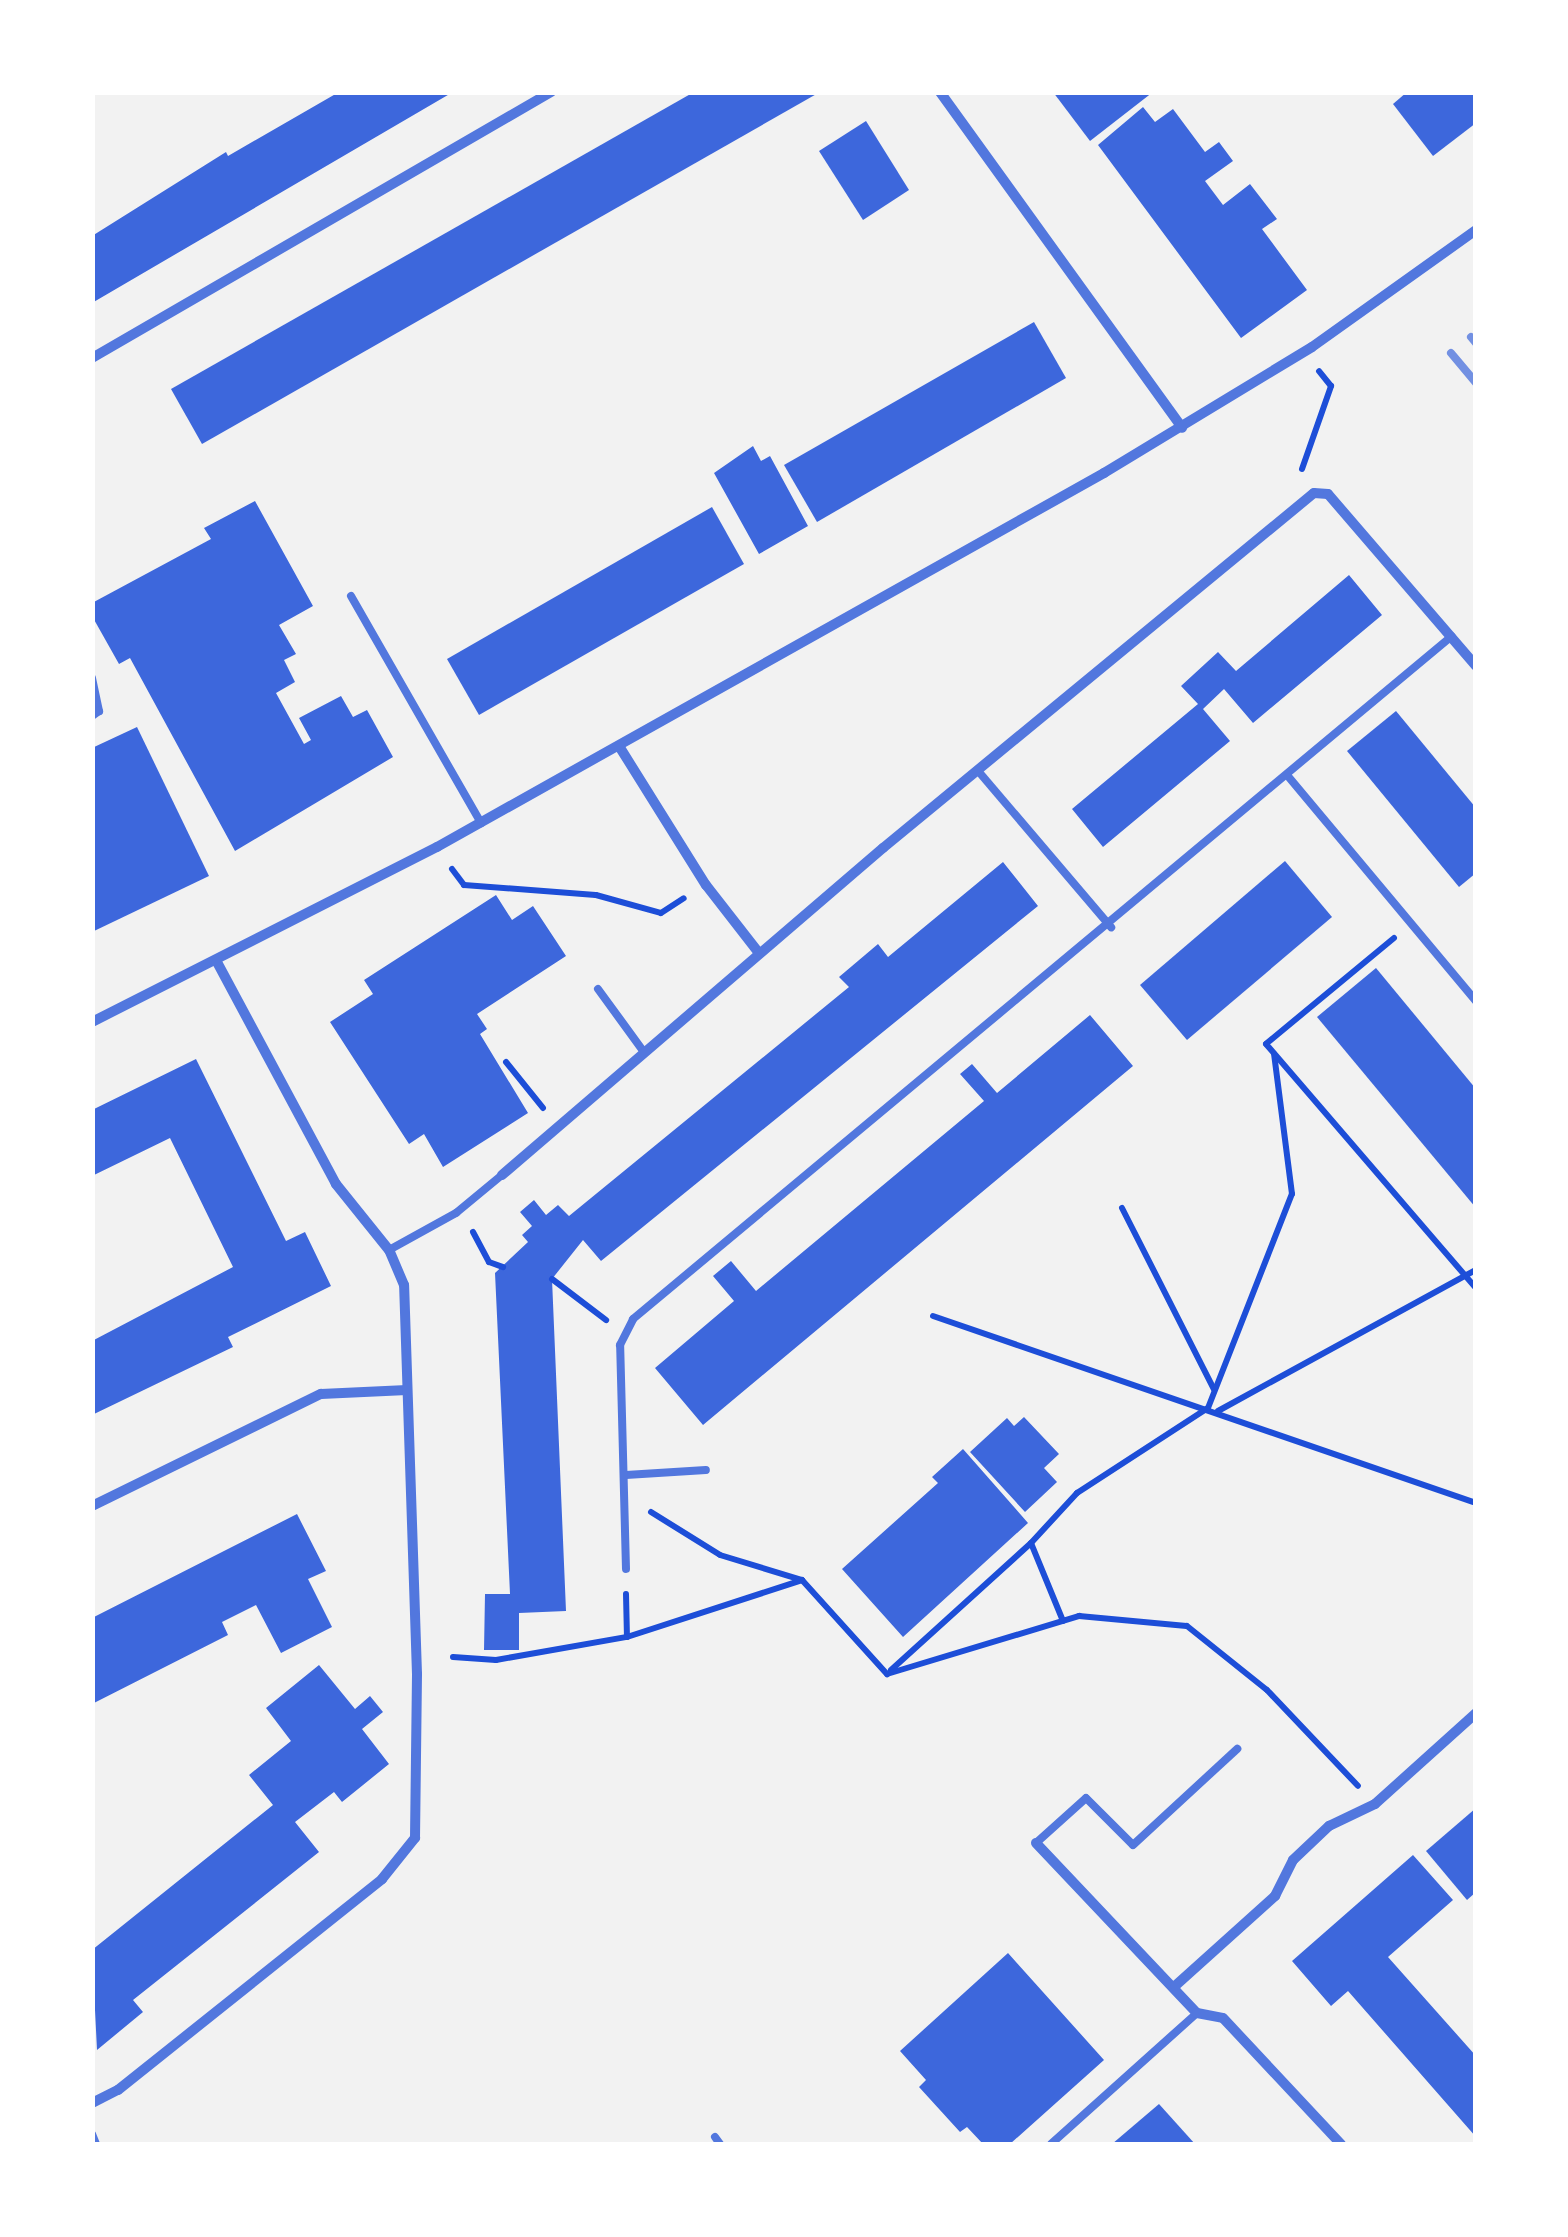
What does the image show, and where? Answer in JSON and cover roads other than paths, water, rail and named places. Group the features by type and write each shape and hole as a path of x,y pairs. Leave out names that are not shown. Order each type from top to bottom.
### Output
{"street":[{"path":"92,358 551,92"},
{"path":"940,92 1182,428"},
{"path":"92,1022 217,962 437,847 1182,428 1304,352 1476,230"},
{"path":"502,1175 759,953 1314,494 1328,494 1476,666"},
{"path":"619,746 706,885 759,953"},
{"path":"92,2103 118,2090 382,1879 415,1838 418,1674 404,1285 389,1250 336,1184 217,962"},
{"path":"92,1506 321,1394 407,1390"},
{"path":"1174,1986 1275,1896 1293,1860 1329,1826 1375,1804 1476,1713"},
{"path":"1036,1843 1197,2013 1223,2018 1340,2144"}],"lane":[{"path":"351,596 481,823"},
{"path":"626,1569 623,1333 1452,636"},
{"path":"92,678 99,711 92,716"},
{"path":"979,772 1110,927"},
{"path":"1287,775 1476,1001"},
{"path":"598,989 644,1052"},
{"path":"389,1250 456,1213 502,1175"},
{"path":"626,1474 706,1470"},
{"path":"1036,1843 1086,1798 1133,1845 1237,1749"},
{"path":"1051,2144 1197,2013"},
{"path":"92,2134 96,2144"}],"railway":[{"path":"1471,337 1476,343"},
{"path":"1451,353 1476,383"}]}
